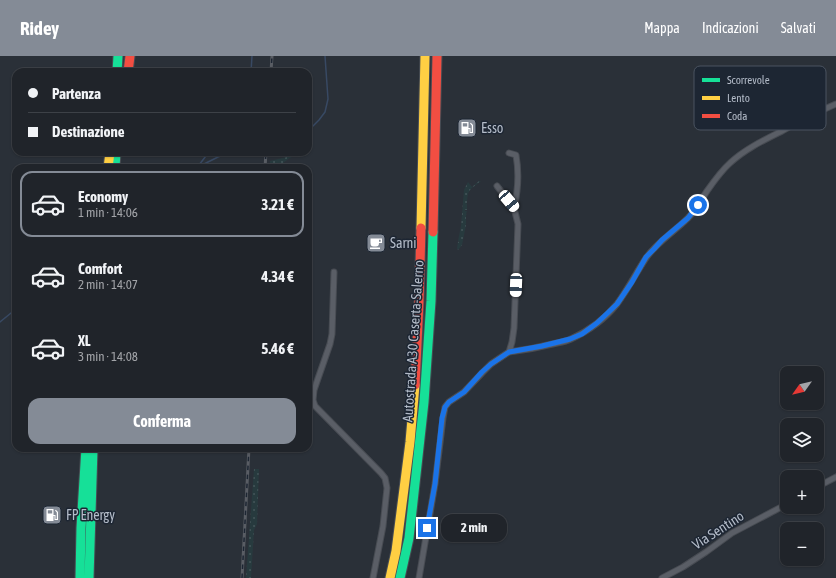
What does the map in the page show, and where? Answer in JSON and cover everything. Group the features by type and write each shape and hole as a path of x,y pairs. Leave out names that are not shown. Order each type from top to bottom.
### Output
{"highway":[{"path":"117,68 118,56"},
{"path":"124,68 125,56"},
{"path":"128,68 130,56"},
{"name":"Autostrada A30 Caserta-Salerno","path":"390,578 396,551 410,442 416,372 426,56"},
{"name":"Autostrada A30 Caserta-Salerno","path":"400,578 409,538 424,402 431,301 437,56"},
{"path":"80,578 81,528 86,452"},
{"path":"89,578 93,452"}],"street":[{"path":"826,109 836,104"},
{"path":"419,578 435,484 442,418 445,407 449,402 464,392 491,364 509,352 570,339 582,334 597,323 617,304 632,282 646,257 662,240 688,218 720,173 743,153 783,130"},
{"path":"509,153 516,155 518,165 516,200 514,208"},
{"path":"497,186 514,208 518,224 514,328 509,352"},
{"path":"334,272 332,334 314,390 313,400 315,406 381,473 386,482 387,488 383,526 374,578"},
{"path":"824,484 836,477"},
{"name":"Via Sentino","path":"662,578 683,567 734,532 780,508"}],"green space":[{"path":"294,156 282,164 270,164 270,161"},
{"path":"481,181 470,190 468,194 466,203 467,210 465,210 467,211 466,225 462,245 458,250 464,190 468,182 472,187"},
{"path":"254,469 259,469 257,524 254,530 251,578 246,578"}],"waterway":[{"path":"251,68 252,56"},
{"path":"312,127 325,112 328,99 325,56"},
{"path":"200,164 206,156"},
{"path":"204,164 221,156"},
{"path":"0,322 12,312"}],"railway":[{"path":"271,68 272,56"},
{"path":"265,164 266,156"},
{"path":"242,578 249,452"}],"traffic: fast":[{"path":"117,68 118,56"},
{"path":"115,164 116,156"},
{"path":"400,578 409,538 424,402 431,301 433,232"},
{"path":"80,578 81,528 86,452"},
{"path":"89,578 93,452"}],"traffic: slow":[{"path":"421,228 425,56"},
{"path":"108,164 110,156"},
{"path":"390,578 396,551 410,442 415,385"}],"traffic: jam":[{"path":"128,68 130,56"},
{"path":"433,232 437,56"},
{"path":"415,385 421,228"}],"place":[{"name":"Esso","path":"467,128"},
{"name":"Sarni","path":"376,243"},
{"name":"FP Energy","path":"52,515"}],"route":[{"path":"427,528 435,484 442,418 445,407 449,402 464,392 491,364 509,352 570,339 582,334 597,323 617,304 632,282 646,257 662,240 688,218 698,205"}]}
